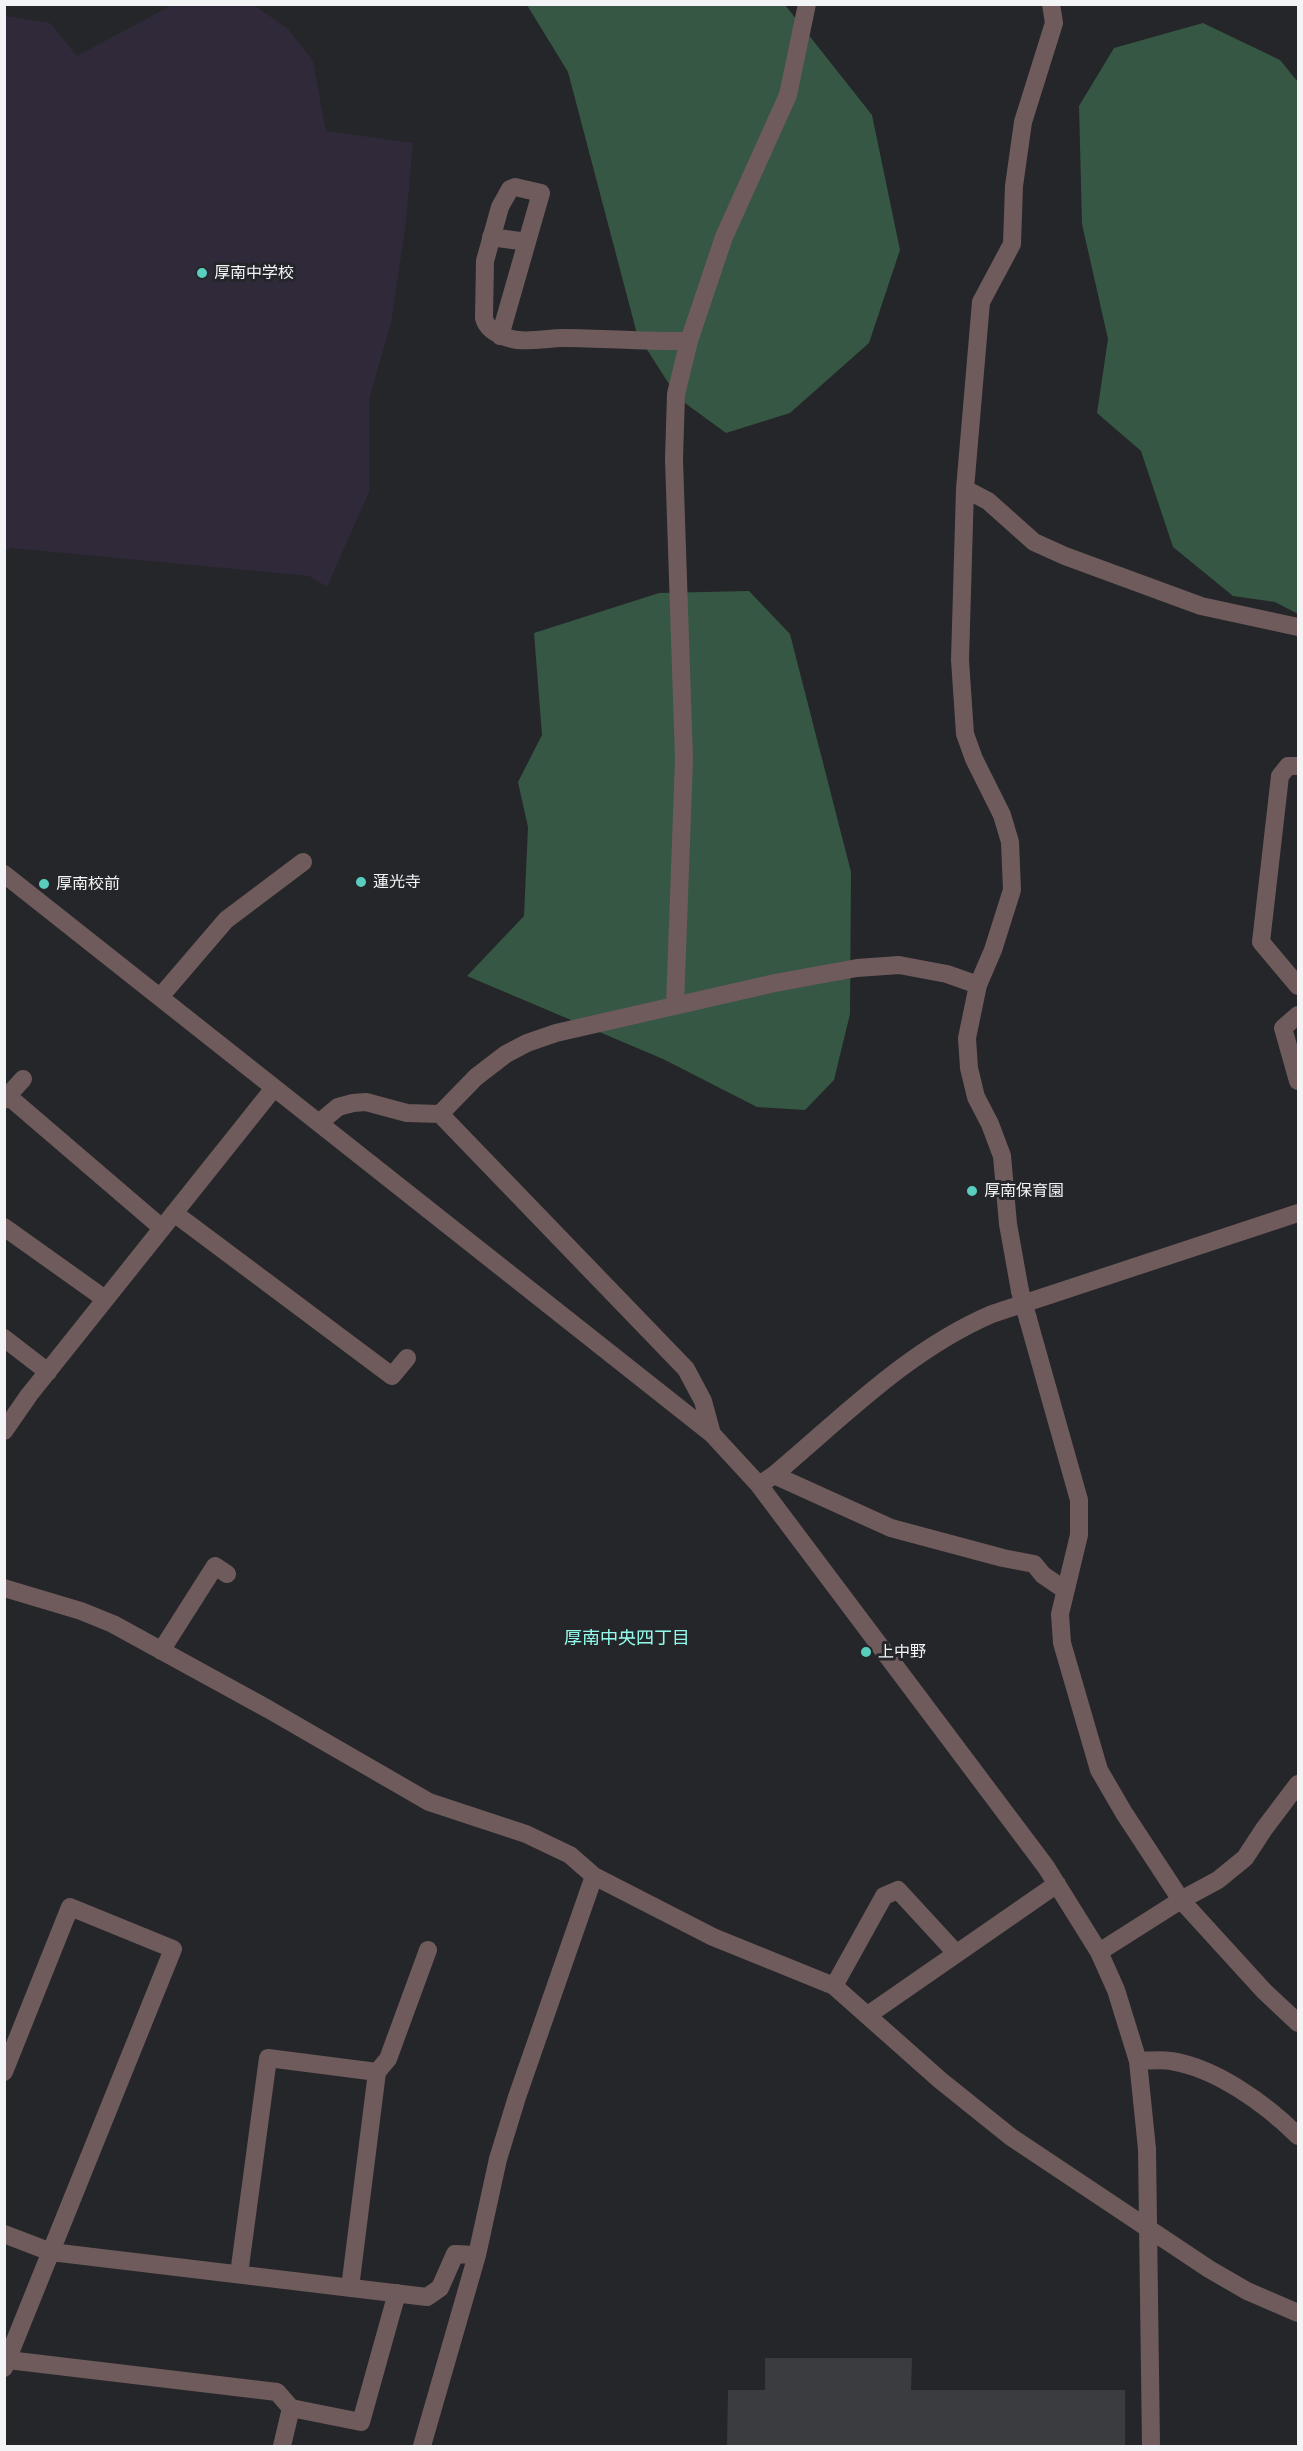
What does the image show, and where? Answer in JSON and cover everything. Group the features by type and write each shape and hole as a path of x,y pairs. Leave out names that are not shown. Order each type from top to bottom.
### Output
{"street":[{"path":"675,1006 684,759 675,459 676,394 689,341 724,237 788,95 807,4"},
{"path":"1051,4 1054,23 1023,122 1014,186 1012,244 981,302 965,489 960,660 965,734 974,759 1002,814 1010,842 1012,865 1012,890 1005,915 978,985 967,1038 969,1068 976,1097 990,1124 1002,1156 1008,1224 1020,1291 1079,1500 1079,1534 1060,1614 1062,1643 1099,1770 1181,1900 1277,2004 1299,2023"},
{"path":"500,336 541,193 515,187 510,189 500,207 485,261 485,324 500,336 515,340 553,338 689,341"},
{"path":"491,237 527,242"},
{"path":"965,489 988,501 1034,542 1065,556 1201,606 1299,627"},
{"path":"1299,766 1288,766 1280,776 1261,942 1299,986"},
{"path":"160,997 226,920 303,862"},
{"path":"4,873 712,1434 759,1485 1046,1867 1099,1952 1116,1990 1138,2061 1147,2148 1151,2446"},
{"path":"319,1123 338,1107 352,1103 366,1102 407,1113 440,1113 488,1067 527,1043 556,1033 775,983 857,968 899,965 947,974 978,985"},
{"path":"1299,1015 1283,1028 1299,1081"},
{"path":"23,1079 6,1098 162,1228"},
{"path":"4,1431 105,1299 274,1088"},
{"path":"440,1113 686,1369 703,1401 712,1434"},
{"path":"174,1213 392,1376 407,1358"},
{"path":"759,1485 774,1475 906,1363 967,1325 1299,1213"},
{"path":"4,1227 105,1299"},
{"path":"4,1338 48,1372"},
{"path":"774,1475 891,1528 1034,1564 1043,1575 1065,1590"},
{"path":"161,1651 215,1566 227,1574"},
{"path":"4,1588 81,1611 113,1624 268,1709 429,1802 526,1834 570,1855 594,1876 713,1936 834,1986 940,2080 1011,2137 1209,2269 1247,2291 1299,2313"},
{"path":"1099,1952 1181,1900 1218,1880 1245,1858 1299,1784"},
{"path":"422,2446 477,2255 498,2159 517,2097 594,1876"},
{"path":"868,2015 1057,1884"},
{"path":"834,1986 884,1896 898,1890 956,1953"},
{"path":"4,2072 70,1906 173,1949 6,2364 277,2392 291,2408 361,2422 397,2293"},
{"path":"350,2288 376,2072 388,2059 428,1950"},
{"path":"239,2274 268,2058 376,2072"},
{"path":"1138,2061 1169,2061 1191,2066 1219,2077 1282,2119 1299,2136"},
{"path":"4,2234 51,2252 427,2297 440,2288 455,2254 477,2255"},
{"path":"282,2446 291,2408"}],"shaded area":[{"name":"厚南中学校","path":"172,5 254,5 288,29 313,61 326,131 413,143 406,223 391,323 369,399 369,492 327,587 309,576 11,548 5,552 5,16 50,23 77,56"}],"green space":[{"path":"527,5 785,5 872,115 900,250 869,343 790,413 726,433 678,398 637,334 568,72"},
{"path":"1203,23 1280,60 1298,82 1298,614 1275,602 1233,596 1173,547 1141,451 1097,413 1108,339 1082,224 1079,106 1114,48"},
{"path":"749,591 790,634 851,872 850,1014 834,1080 805,1110 757,1107 663,1059 467,976 524,916 528,827 518,782 542,735 534,633 659,593"}],"building":[{"path":"765,2358 912,2358 911,2390 1125,2390 1125,2446 727,2446 728,2390 765,2390"}],"place":[{"name":"厚南中学校","path":"202,273"},
{"name":"蓮光寺","path":"361,882"},
{"name":"厚南校前","path":"44,884"},
{"name":"厚南保育園","path":"972,1191"},
{"name":"上中野","path":"866,1652"}],"district":[{"name":"厚南中央四丁目","path":"627,1639"}]}
